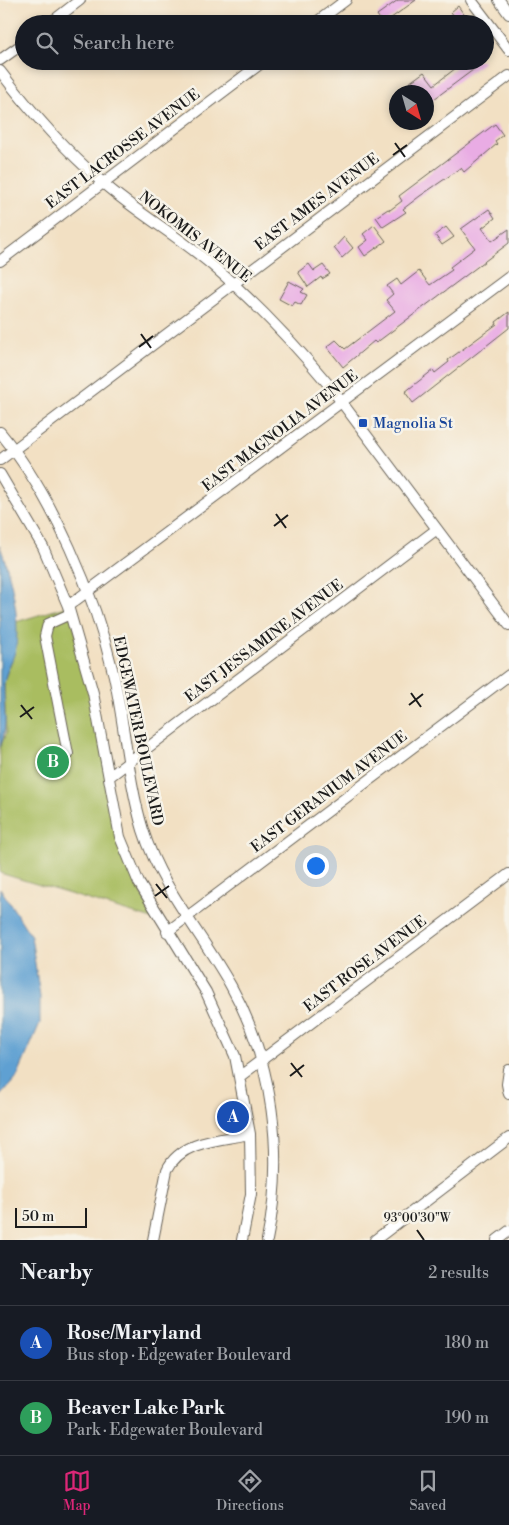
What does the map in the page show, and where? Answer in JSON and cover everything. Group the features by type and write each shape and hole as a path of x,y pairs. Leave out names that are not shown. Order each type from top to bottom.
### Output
{"street":[{"path":"61,15 80,0"},
{"path":"326,15 346,0"},
{"path":"471,0 482,15"},
{"path":"499,0 509,14"},
{"path":"494,30 509,50"},
{"path":"0,60 15,49"},
{"name":"EAST LACROSSE AVENUE","path":"0,260 252,70"},
{"name":"NOKOMIS AVENUE","path":"0,71 42,123 103,183 173,235 234,284 296,347 342,404 509,625"},
{"name":"EAST AMES AVENUE","path":"0,460 509,76"},
{"name":"EAST MAGNOLIA AVENUE","path":"68,754 45,636 48,624 69,610 89,591 342,404 509,277"},
{"name":"EDGEWATER BOULEVARD","path":"0,432 15,450 53,515 89,591 114,675 129,762 144,830 166,884 230,986 248,1023 268,1087 274,1132 275,1180 267,1240"},
{"path":"0,474 43,547 69,610 93,693 120,837 138,882 167,932 206,992 235,1056 250,1134 251,1194 242,1240"},
{"name":"EAST JESSAMINE AVENUE","path":"109,776 437,530"},
{"name":"EAST GERANIUM AVENUE","path":"167,932 509,675"},
{"name":"EAST ROSE AVENUE","path":"239,1077 509,874"},
{"path":"509,1070 507,1084 509,1094"},
{"path":"154,1240 168,1170 172,1159 182,1150 196,1145 250,1134"},
{"path":"375,1240 509,1138"},
{"path":"497,1240 509,1231"}],"green space":[{"path":"68,606 93,693 120,837 152,919 0,873 0,748 6,733 4,682 16,648 16,622"}],"water":[{"path":"0,546 14,596 17,635 15,652 4,684 5,723 0,748"},
{"path":"0,888 31,936 40,997 40,1023 17,1077 0,1096"}],"building":[{"path":"398,0 416,0 395,15 377,15"},
{"path":"458,6 464,15 453,15 451,12"},
{"path":"453,70 473,70 434,99 434,85"},
{"path":"424,72 434,85 411,85 409,83"},
{"path":"495,124 503,135 495,141 497,144 464,172 461,168 420,196 403,209 406,212 383,227 376,217 402,201 399,196"},
{"path":"489,209 495,218 482,228 492,241 509,229 509,243 376,343 374,341 343,367 327,347 336,340 345,349 395,311 386,300 393,294 387,286 397,279 401,285 419,271 430,285 452,270 450,267 475,248 461,229"},
{"path":"374,225 386,241 365,256 359,247 368,240 363,234"},
{"path":"446,227 454,237 442,245 435,235"},
{"path":"344,237 353,248 342,258 334,248"},
{"path":"309,264 314,271 323,265 330,274 322,279 321,277 308,287 298,272"},
{"path":"289,281 304,289 301,292 307,295 301,305 295,302 292,306 279,299"},
{"path":"509,312 509,328 413,403 405,392 433,370 435,373 449,362 448,360 497,324 496,322"}],"place":[{"name":"Magnolia St","path":"363,423"},
{"name":"Beaver Lake Park","path":"53,762"},
{"name":"Rose/Maryland","path":"233,1117"}]}
